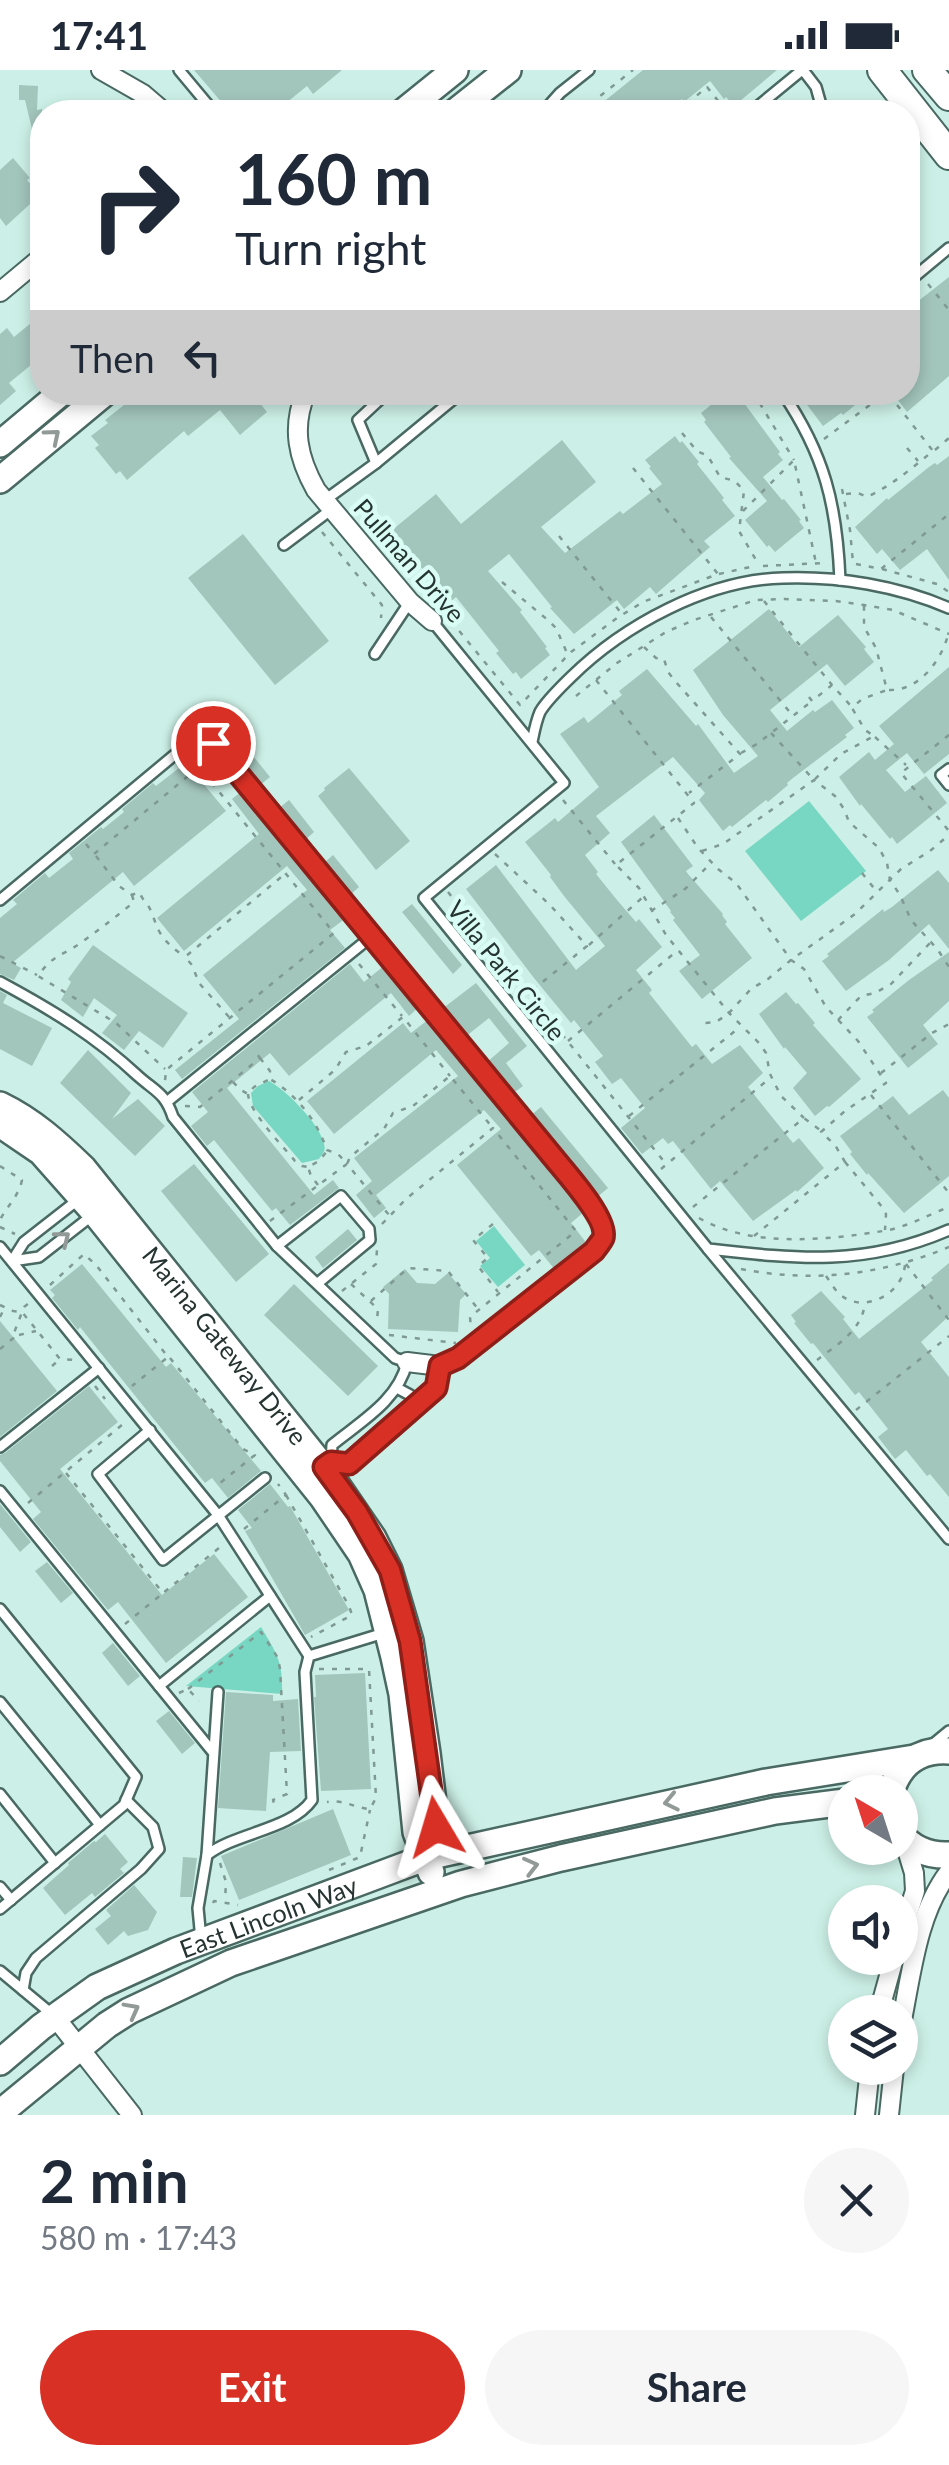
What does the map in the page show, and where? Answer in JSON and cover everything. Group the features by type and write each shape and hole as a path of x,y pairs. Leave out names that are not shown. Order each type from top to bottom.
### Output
{"main road":[{"path":"882,70 906,100"},
{"path":"927,70 949,96"},
{"path":"920,106 934,110 949,126"},
{"path":"920,117 949,154"}],"street":[{"path":"101,70 125,74 150,100"},
{"path":"418,100 455,70"},
{"path":"470,100 508,70"},
{"path":"4,281 30,265"},
{"path":"0,444 46,405"},
{"path":"0,480 90,405"},
{"name":"Pullman Drive","path":"302,405 297,437 306,473 410,602 439,618"},
{"name":"Marina Gateway Drive","path":"0,1105 25,1117 83,1168 95,1199"},
{"name":"Marina Gateway Drive","path":"0,1124 41,1152 95,1199 357,1512 381,1554 390,1570 397,1629 410,1641 436,1827 426,1857 437,1891"},
{"path":"407,1362 440,1366"},
{"name":"East Lincoln Way","path":"0,2062 96,1987 201,1941 426,1857 766,1782 949,1751"},
{"path":"898,1775 918,1756"},
{"name":"East Lincoln Way","path":"0,2113 78,2046 129,2011 231,1963 437,1891 562,1858 775,1811 828,1804"},
{"path":"918,1849 949,1855"},
{"path":"908,1995 934,1894 949,1872"},
{"path":"55,2017 132,2115"},
{"path":"865,2115 868,2085"},
{"path":"889,2115 892,2085"}],"lane":[{"path":"179,70 204,100"},
{"path":"553,100 589,70"},
{"path":"766,100 802,70 816,87 820,100"},
{"path":"920,272 949,248"},
{"path":"374,405 358,420 376,463"},
{"path":"284,545 446,405"},
{"path":"791,405 825,476 834,512 840,580"},
{"path":"532,742 541,711 588,660 641,622 693,597 754,581 840,580 896,590 949,608"},
{"path":"375,654 410,602"},
{"name":"Pullman Drive","path":"439,618 532,742"},
{"path":"0,900 190,742 213,743 553,1157 604,1228 603,1239 594,1251 458,1358 440,1366 436,1388 419,1405 349,1464 321,1469"},
{"name":"Villa Park Circle","path":"532,742 564,783 424,898 708,1249"},
{"path":"949,769 941,775 949,785"},
{"path":"167,1101 372,936"},
{"path":"0,982 87,1033 167,1101 173,1117 278,1246 395,1358 407,1362 397,1388 332,1446 321,1469"},
{"path":"278,1246 341,1196 369,1229 370,1240 318,1284"},
{"path":"12,1261 24,1242 95,1199"},
{"path":"12,1261 39,1257 95,1199"},
{"path":"708,1249 773,1258 824,1259 892,1250 949,1230"},
{"path":"0,1247 218,1515 309,1656 306,1672 312,1802 294,1816 218,1846 207,1855"},
{"path":"708,1249 949,1539"},
{"path":"0,1447 100,1368"},
{"path":"397,1388 419,1405"},
{"path":"372,1412 388,1431"},
{"path":"150,1430 98,1474 164,1560 264,1478"},
{"path":"0,1490 212,1752"},
{"path":"159,1686 270,1596"},
{"path":"0,1609 136,1777 124,1805 0,1910"},
{"path":"309,1656 397,1629"},
{"path":"201,1941 198,1908 207,1855 218,1692"},
{"path":"0,1702 100,1825"},
{"path":"918,1756 949,1731"},
{"path":"0,1794 56,1863"},
{"path":"23,1990 26,1974 36,1958 126,1882 158,1848 153,1828 126,1800"},
{"path":"0,1887 11,1900"},
{"path":"0,1971 55,2017"}],"path":[{"path":"596,100 633,70"},
{"path":"692,100 707,88 717,100"},
{"path":"926,281 949,310"},
{"path":"761,405 794,460 816,563"},
{"path":"823,440 869,405"},
{"path":"896,405 933,452"},
{"path":"682,433 696,451 708,456 720,477 735,482 744,491 739,532 760,566"},
{"path":"844,495 858,492 866,497 884,489 949,438"},
{"path":"907,448 920,462"},
{"path":"743,511 794,460"},
{"path":"439,618 520,705 568,655 622,615 643,602 718,574 633,468"},
{"path":"881,569 949,514"},
{"path":"314,522 382,605 381,618"},
{"path":"559,536 622,615"},
{"path":"854,563 936,584 949,592"},
{"path":"502,582 550,621 568,655"},
{"path":"763,600 849,702 866,730 908,767"},
{"path":"576,696 666,632 763,600 836,601 893,610 949,634 928,672 903,689 887,690 852,708"},
{"path":"864,605 864,626 876,648 887,690"},
{"path":"710,616 792,716"},
{"path":"642,646 664,659 675,681 740,754"},
{"path":"596,680 694,802 616,866"},
{"path":"688,794 832,685"},
{"path":"771,733 814,780 836,796 848,822 879,848 910,920 949,967"},
{"path":"706,1023 730,1013 751,989 855,914 901,869 949,833 901,773 949,735"},
{"path":"702,852 723,844 814,780 841,754 874,736"},
{"path":"94,854 199,766 334,933 166,1070"},
{"path":"562,799 639,888 679,950 760,1044 780,1096 835,1145 883,1208 886,1231"},
{"path":"677,817 702,852 736,883 886,1083 822,1132"},
{"path":"78,835 134,902"},
{"path":"942,841 949,850"},
{"path":"494,853 550,904 588,946"},
{"path":"651,911 685,888 712,862"},
{"path":"185,957 286,873"},
{"path":"862,874 878,893"},
{"path":"132,895 139,892 149,904 161,934 192,965 199,983 230,1018"},
{"path":"447,892 666,1164 772,1077"},
{"path":"529,993 644,896"},
{"path":"38,976 56,956 83,942 143,899"},
{"path":"837,1021 862,996 891,984 931,942"},
{"path":"568,1041 679,950"},
{"path":"350,953 576,1231 470,1317 471,1332"},
{"path":"0,956 116,1024 166,1070 167,1101 200,1107 260,1058"},
{"path":"298,1102 335,1070 346,1052 366,1046 402,1018"},
{"path":"880,1074 932,1033 947,1025 949,1032"},
{"path":"628,1116 741,1026"},
{"path":"245,1039 270,1071 270,1079"},
{"path":"327,1150 338,1154 347,1164 350,1156 384,1130 393,1113 413,1106 450,1076"},
{"path":"270,1079 298,1102 322,1134 327,1150"},
{"path":"270,1079 248,1094 248,1101 262,1122 302,1166 319,1161 327,1150"},
{"path":"232,1080 248,1094"},
{"path":"870,1094 949,1193"},
{"path":"688,1211 804,1118"},
{"path":"379,1226 493,1128"},
{"path":"754,1236 845,1162"},
{"path":"0,1166 22,1180 22,1184 0,1220"},
{"path":"308,1167 318,1185"},
{"path":"699,1218 754,1236 789,1240 886,1231 949,1207"},
{"path":"492,1224 473,1240 488,1258 478,1266 499,1293"},
{"path":"333,1298 376,1264 378,1245"},
{"path":"40,1294 73,1267 76,1259 84,1254 90,1258 243,1448 255,1455 203,1497"},
{"path":"826,1276 842,1296 852,1302 866,1302 888,1294 900,1283 905,1275 905,1262 949,1320"},
{"path":"370,1302 408,1268 448,1271 479,1310"},
{"path":"352,1284 378,1309 376,1326"},
{"path":"813,1364 849,1336 864,1313 866,1302"},
{"path":"0,1316 2,1306 22,1312 60,1359"},
{"path":"16,1336 22,1312"},
{"path":"462,1315 472,1316"},
{"path":"0,1349 16,1336 37,1331"},
{"path":"452,1342 453,1333"},
{"path":"385,1334 460,1343"},
{"path":"852,1412 949,1336"},
{"path":"130,1388 168,1357"},
{"path":"52,1366 60,1359 74,1359 110,1404"},
{"path":"24,1506 123,1424 122,1419"},
{"path":"276,1482 352,1614 311,1637"},
{"path":"244,1529 286,1495"},
{"path":"121,1628 163,1593"},
{"path":"177,1694 261,1632 278,1658 281,1671 287,1794 273,1800 276,1812"},
{"path":"317,1670 369,1669 376,1798 360,1858 325,1872"},
{"path":"188,1689 199,1701"},
{"path":"279,1780 286,1779"},
{"path":"312,1802 335,1800 370,1809"},
{"path":"220,1863 226,1882 225,1902"},
{"path":"212,1911 214,1901 241,1905"}],"green space":[{"path":"809,801 866,871 801,921 745,851"},
{"path":"269,1081 293,1100 316,1127 325,1146 319,1159 302,1163 253,1106 251,1093"},
{"path":"494,1226 525,1265 498,1287 480,1266 490,1258 476,1241"},
{"path":"261,1627 278,1658 282,1694 186,1686"}],"building":[{"path":"194,70 342,70 313,94 307,86 290,100 220,100"},
{"path":"643,70 777,70 741,100 724,99 710,81 686,100 606,100"},
{"path":"19,85 38,86 37,100 30,100 30,121 25,100 19,100"},
{"path":"13,158 30,178 30,204 6,226 0,218 0,170"},
{"path":"949,277 949,376 920,401 920,300"},
{"path":"30,324 30,366 9,383 16,391 0,405 0,334 7,328 14,337"},
{"path":"124,405 261,405 267,412 240,435 220,410 188,436 184,431 127,480 120,471 116,474 95,448 99,445 91,436 108,423 105,420"},
{"path":"711,405 746,405 780,452 783,460 763,477 804,528 775,552 745,520 767,501 729,458 701,413"},
{"path":"807,405 855,405 843,415 823,426"},
{"path":"675,436 699,462 735,516 704,541 710,547 656,594 650,587 624,609 617,600 574,634 509,554 488,571 522,610 550,655 521,679 496,653 499,651 456,597 450,602 391,531 436,494 461,524 562,440 596,482 541,527 565,553 662,484 645,460"},
{"path":"949,456 949,580 927,549 900,570 882,549 877,554 855,527 887,498"},
{"path":"243,534 329,641 275,685 188,578"},
{"path":"769,609 799,647 838,615 874,662 845,686 827,664 770,710 787,731 832,700 854,728 768,802 723,831 699,800 705,793 673,757 596,816 610,833 585,855 617,900 662,947 636,970 652,990 649,993 692,1047 696,1044 712,1064 740,1045 763,1073 748,1087 793,1143 799,1138 824,1168 797,1192 753,1221 720,1181 711,1189 673,1141 668,1144 663,1138 642,1154 621,1128 645,1108 621,1078 612,1084 595,1062 603,1056 534,978 466,889 496,865 576,970 605,946 525,842 555,818 558,822 599,787 560,734 584,717 588,723 647,669 698,724 734,773 758,756 723,715 693,670"},
{"path":"949,667 949,754 924,774 907,753 886,770 905,792 926,776 947,803 897,844 860,806 839,777 869,752 875,760 894,744 879,726"},
{"path":"216,710 270,777 259,786 204,720"},
{"path":"186,756 199,773 196,775 226,811 134,886 123,872 12,963 21,968 14,980 0,974 0,918 17,904 13,900 45,873 49,878 73,859 69,853 124,812 122,809 153,783 156,786 179,768 176,764"},
{"path":"349,768 410,841 376,870 318,796"},
{"path":"242,791 346,918 330,930 345,948 182,1079 175,1070 239,1019 203,975 307,890 287,866 184,951 157,918 259,834 232,799"},
{"path":"289,800 314,832 304,841 278,809"},
{"path":"654,815 693,866 686,871 688,874 723,914 725,924 752,958 702,999 679,971 700,955 621,842"},
{"path":"333,855 359,887 349,896 323,864"},
{"path":"938,870 949,883 949,949 929,924 846,991 822,961 827,954"},
{"path":"412,904 462,965 453,974 402,912"},
{"path":"93,945 188,1013 163,1048 139,1031 124,1050 102,1033 117,1015 94,998 83,1017 61,1000 71,982 68,979"},
{"path":"949,952 949,1001 923,1025 938,1044 908,1068 867,1017"},
{"path":"350,964 364,982 385,965 419,1007 409,1016 391,993 289,1076 270,1053 227,1088 314,1195 333,1180 339,1188 290,1225 276,1208 272,1211 214,1140 207,1146 191,1126 208,1112 192,1092"},
{"path":"476,983 527,1046 506,1063 523,1086 512,1094 486,1063 509,1043 489,1018 465,1037 442,1009"},
{"path":"0,991 7,995 3,1003 52,1028 32,1066 0,1049"},
{"path":"786,992 861,1079 815,1116 793,1088 807,1073 759,1014"},
{"path":"429,1019 583,1208 584,1212 571,1223 588,1245 556,1271 539,1250 531,1256 457,1165 501,1129 484,1110 376,1195 386,1208 374,1218 356,1195 372,1181 354,1158 458,1076 436,1050 334,1134 307,1101 403,1023 411,1033"},
{"path":"88,1050 131,1093 112,1119 138,1099 165,1126 135,1156 60,1083"},
{"path":"943,1090 949,1098 949,1176 904,1213 867,1175 840,1136 893,1096 909,1115"},
{"path":"541,1107 608,1188 596,1198 530,1116"},
{"path":"194,1164 269,1254 236,1282 161,1191"},
{"path":"348,1229 357,1240 323,1268 315,1257"},
{"path":"949,1263 949,1316 921,1342 949,1377 949,1497 906,1450 895,1459 878,1437 888,1429 859,1392 855,1395 811,1344 791,1315 821,1291 859,1339"},
{"path":"82,1264 166,1367 171,1363 261,1471 228,1498 212,1478 205,1483 80,1327 78,1330 52,1298 55,1295 50,1290"},
{"path":"405,1269 417,1283 435,1284 448,1273 466,1294 460,1300 458,1332 388,1329 389,1294 383,1287"},
{"path":"294,1284 378,1366 348,1396 264,1315"},
{"path":"0,1321 57,1391 0,1437"},
{"path":"89,1386 118,1422 60,1469 162,1595 214,1554 248,1597 166,1663 118,1602 108,1610 33,1519 41,1512 0,1461 0,1455"},
{"path":"270,1484 290,1506 349,1610 305,1635 245,1531 252,1528 238,1510"},
{"path":"0,1504 31,1542 20,1552 0,1527"},
{"path":"47,1562 73,1593 61,1603 35,1571"},
{"path":"113,1643 140,1676 128,1686 102,1653"},
{"path":"365,1673 371,1789 321,1791 315,1675"},
{"path":"226,1692 273,1695 273,1701 298,1699 301,1751 270,1752 266,1811 218,1808"},
{"path":"169,1711 195,1743 182,1754 156,1721"},
{"path":"333,1809 351,1855 239,1900 221,1856"},
{"path":"105,1834 128,1862 120,1869 124,1873 65,1915 43,1888"},
{"path":"183,1857 197,1858 192,1897 180,1897"},
{"path":"134,1885 157,1912 148,1930 128,1936 124,1931 108,1945 95,1929 111,1916 106,1910"}],"route":[{"path":"213,743 553,1157 604,1228 603,1239 594,1251 458,1358 440,1366 436,1388 398,1423 349,1464 331,1462 324,1467 357,1512 390,1570 410,1641 436,1827"}]}
